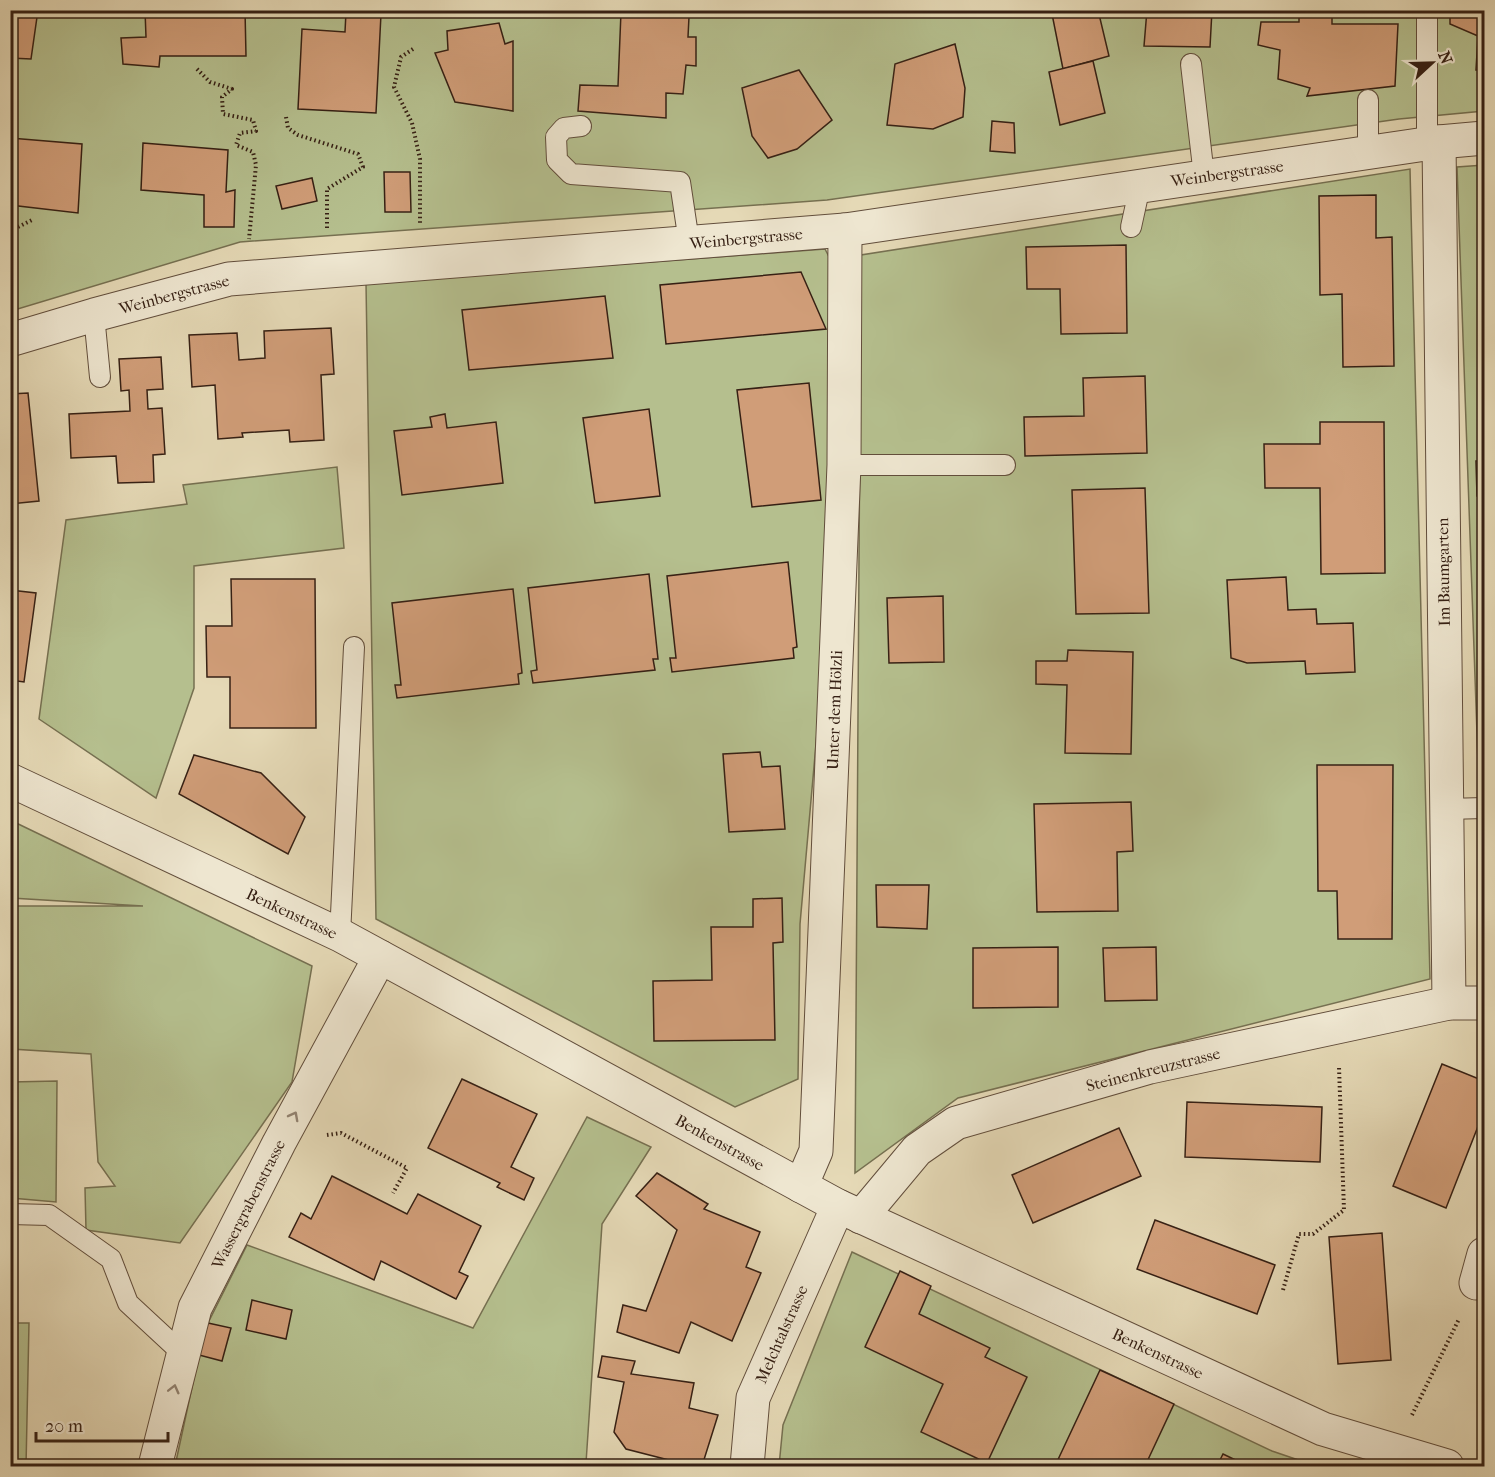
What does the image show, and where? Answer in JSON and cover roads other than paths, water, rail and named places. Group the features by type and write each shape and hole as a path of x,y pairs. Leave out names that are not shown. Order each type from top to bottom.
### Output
{"street":[{"name":"Weinbergstrasse","path":"10,340 229,279 845,230 1433,143 1485,138"},
{"name":"Im Baumgarten","path":"1433,143 1449,1003"},
{"name":"Unter dem Hölzli","path":"801,1186 816,1151 844,465 845,230"},
{"name":"Benkenstrasse","path":"10,780 340,935 849,1212 1323,1429 1447,1467"},
{"name":"Wassergrabenstrasse","path":"155,1467 195,1308 279,1143 380,957"},
{"name":"Steinenkreuzstrasse","path":"849,1212 917,1150 956,1123 1150,1067 1449,1003 1485,1003"},
{"name":"Melchtalstrasse","path":"747,1467 753,1398 849,1212"}],"lane":[{"path":"1427,10 1433,143"},
{"path":"1191,63 1204,176"},
{"path":"1368,100 1368,153"},
{"path":"581,126 564,128 556,136 557,160 571,174 681,182 689,242"},
{"path":"1131,227 1140,186"},
{"path":"94,315 100,376"},
{"path":"844,465 1005,465"},
{"path":"340,935 354,647"},
{"path":"1447,809 1485,808"},
{"path":"10,1214 49,1215 111,1258 128,1303 183,1354"}]}
